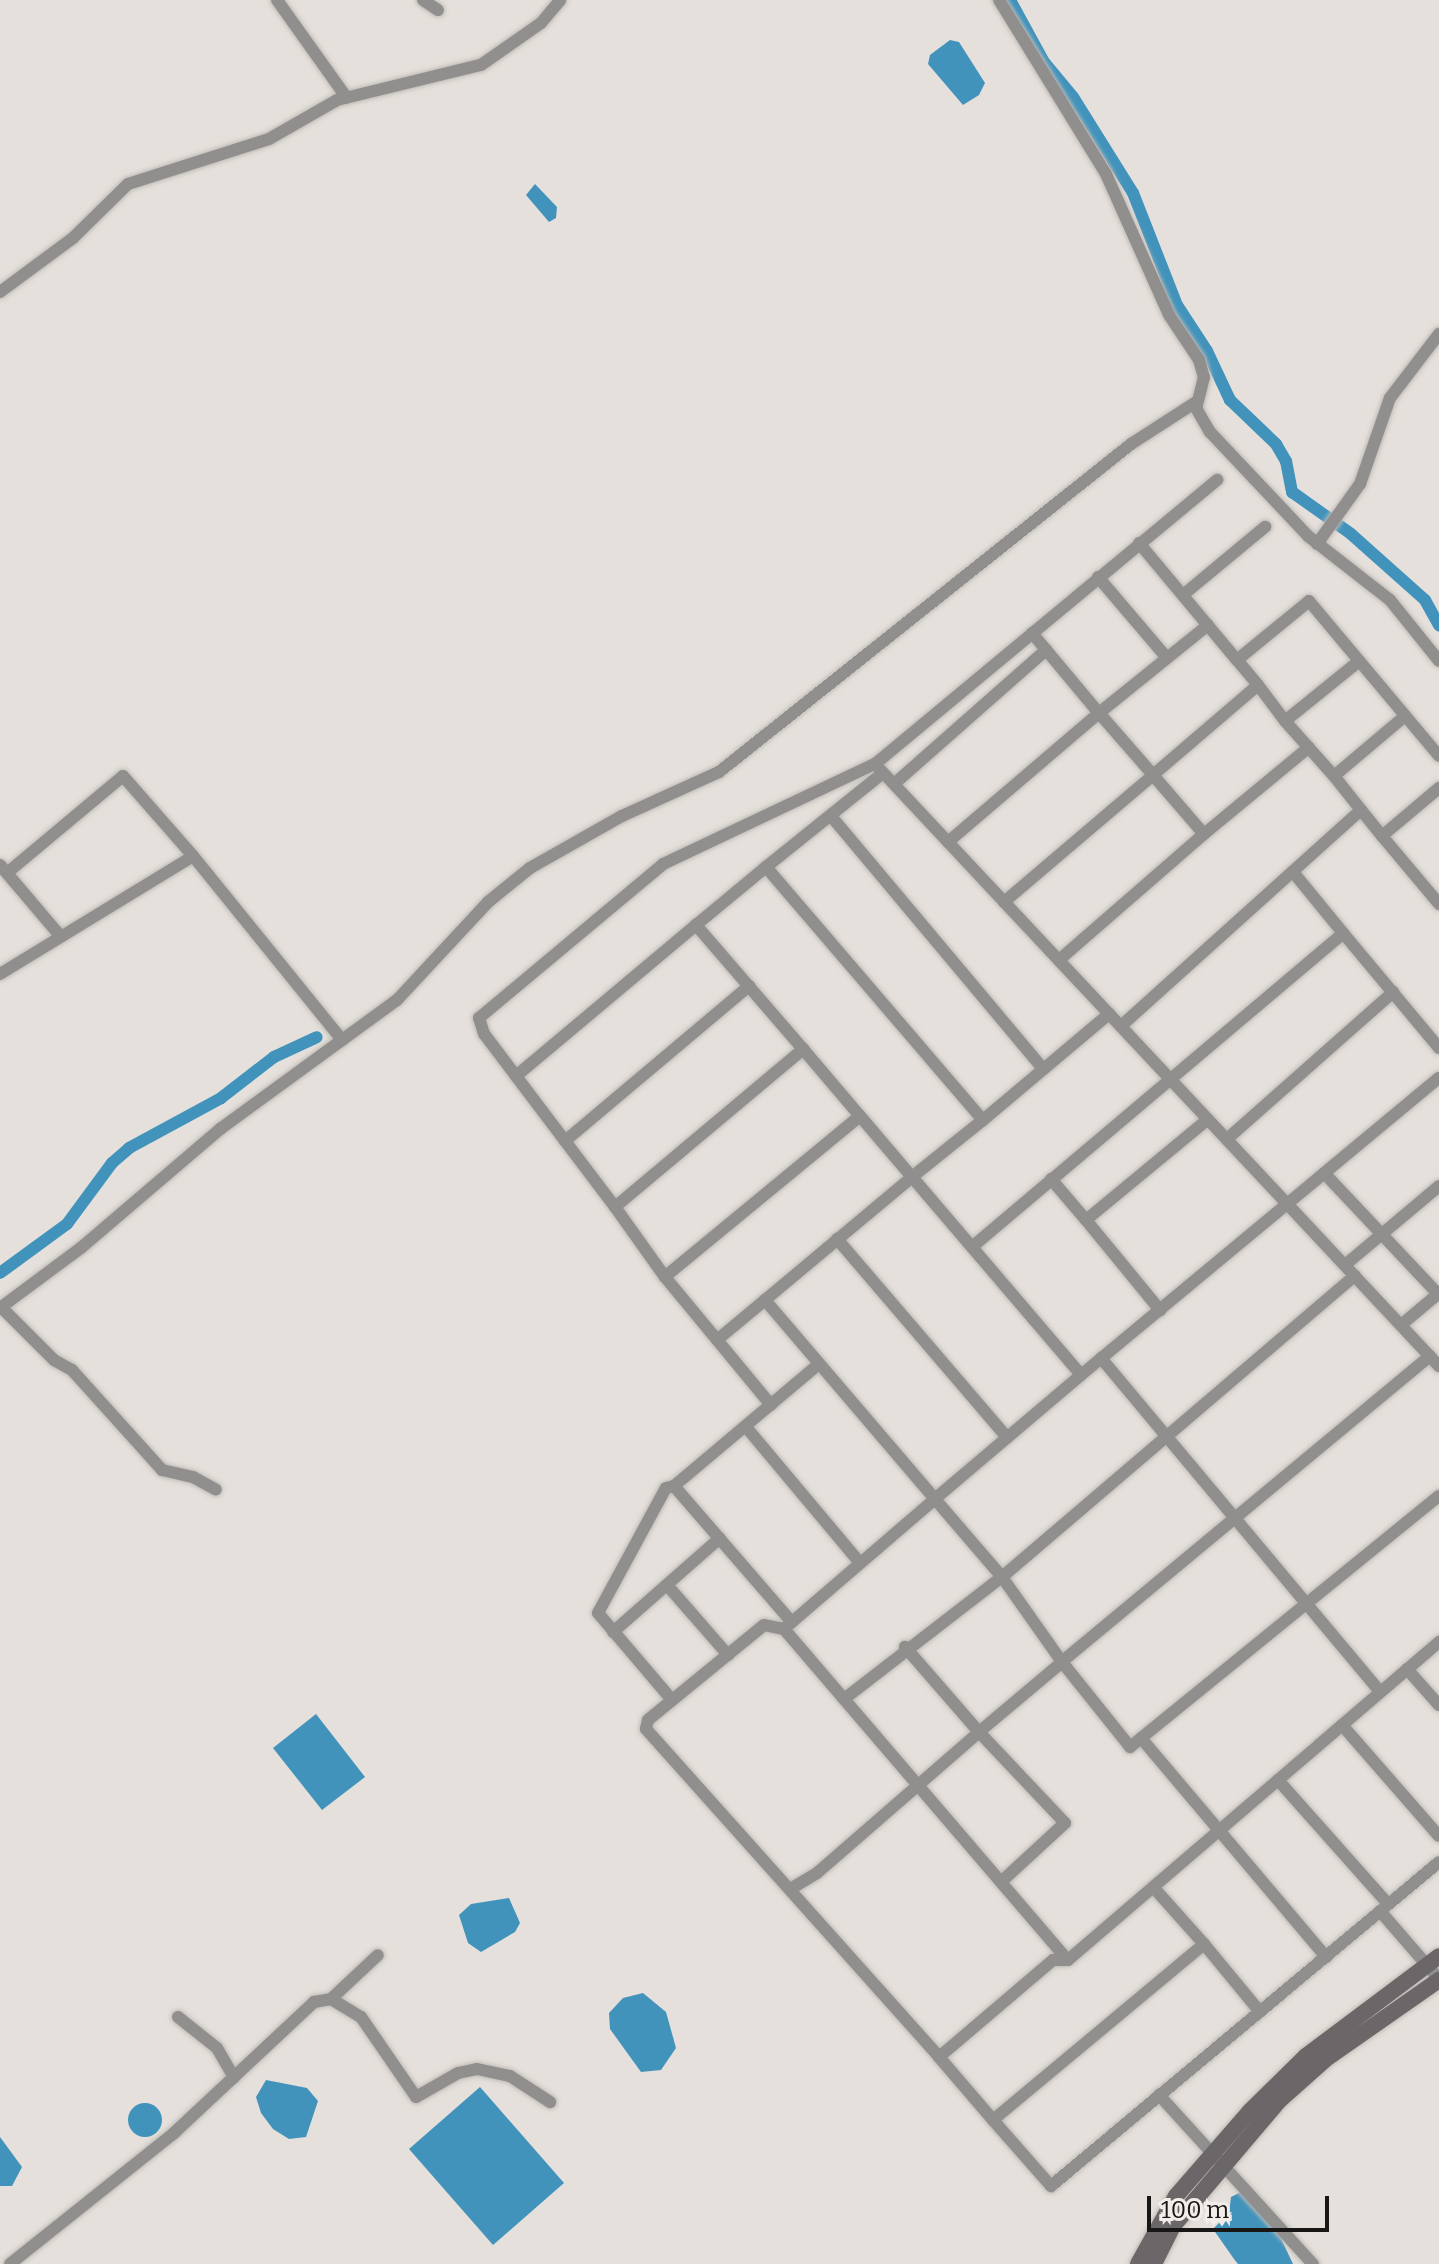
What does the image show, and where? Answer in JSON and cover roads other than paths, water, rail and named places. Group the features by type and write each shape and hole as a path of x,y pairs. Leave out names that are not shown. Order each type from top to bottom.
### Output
{"main road":[{"path":"1138,2264 1162,2218 1216,2160 1326,2059 1436,1970"},
{"path":"1154,2264 1173,2226 1216,2160"}],"street":[{"path":"277,0 347,98"},
{"path":"423,0 438,10"},
{"path":"0,292 73,238 128,184 269,139 347,98 481,65 541,23 560,0"},
{"path":"216,1490 193,1477 162,1470 72,1370 54,1360 1,1307 82,1247 220,1129 397,1000 488,902 530,868 622,816 719,772 1131,444 1196,402 1204,377 1199,360 1169,315 1106,174 999,0"},
{"path":"1317,544 1341,516 1360,484 1390,398 1439,334"},
{"path":"1196,402 1210,432 1247,477 1317,544 1390,600 1439,661"},
{"path":"516,1076 831,816 879,769 1032,633 1217,480"},
{"path":"1183,595 1265,527"},
{"path":"1139,543 1439,904"},
{"path":"1098,577 1167,658"},
{"path":"1237,660 1309,601 1439,756"},
{"path":"948,842 1208,625"},
{"path":"1032,633 1204,834"},
{"path":"894,784 1046,650"},
{"path":"1285,721 1359,661"},
{"path":"1004,902 1258,685"},
{"path":"1334,776 1405,716"},
{"path":"1059,960 1309,747"},
{"path":"792,1888 817,1873 917,1784 1236,1517 1434,1361 879,769"},
{"path":"771,1405 665,1277 478,1025 482,1014 663,864 879,769"},
{"path":"61,937 3,869 123,776 193,856 342,1040"},
{"path":"1382,836 1439,788"},
{"path":"1121,1026 1361,810"},
{"path":"831,816 1043,1069"},
{"path":"0,974 193,856"},
{"path":"766,867 983,1120"},
{"path":"1293,872 1439,1048"},
{"path":"696,925 1081,1375"},
{"path":"972,1247 1343,933"},
{"path":"565,1141 749,986"},
{"path":"1227,1139 1393,992"},
{"path":"717,1340 1109,1014"},
{"path":"615,1207 803,1049"},
{"path":"1439,1078 1101,1358 788,1625 764,1625 648,1720 646,1729 792,1888 1051,2186 1439,1862"},
{"path":"665,1277 860,1116"},
{"path":"1086,1220 1208,1119"},
{"path":"1325,1174 1439,1294 1401,1325"},
{"path":"1051,1179 1160,1310"},
{"path":"1345,1265 1439,1186"},
{"path":"837,1239 1007,1437"},
{"path":"844,1699 905,1647 1002,1577 1355,1276"},
{"path":"765,1300 1002,1577 1062,1662 1130,1747 1439,1496"},
{"path":"1101,1358 1380,1692"},
{"path":"672,1700 613,1632 598,1609 666,1488 674,1486 819,1364"},
{"path":"746,1427 860,1563"},
{"path":"674,1486 720,1538 844,1699 1068,1960"},
{"path":"613,1632 720,1538"},
{"path":"667,1585 728,1655"},
{"path":"939,2057 1053,1960 1068,1960 1439,1642"},
{"path":"905,1647 979,1732 1065,1823 1001,1882"},
{"path":"1407,1669 1439,1705"},
{"path":"1342,1725 1439,1836"},
{"path":"1141,1738 1217,1832 1326,1957"},
{"path":"1278,1780 1436,1970"},
{"path":"1153,1887 1260,2012"},
{"path":"993,2120 1204,1944"},
{"path":"10,2264 75,2216 234,2078 314,2002 331,1999 378,1955"},
{"path":"331,1999 361,2017 416,2097 477,2069 510,2076 550,2102"},
{"path":"178,2017 217,2048 234,2078"},
{"path":"1159,2095 1313,2264"}],"water":[{"path":"950,40 959,42 985,83 979,95 963,105 928,64 930,55"},
{"path":"535,184 557,207 556,218 549,222 526,195"},
{"path":"316,1714 365,1777 322,1810 273,1748"},
{"path":"509,1898 520,1923 515,1932 481,1952 468,1943 459,1915 471,1904"},
{"path":"643,1993 666,2012 676,2048 661,2070 641,2072 610,2029 609,2013 623,1998"},
{"path":"266,2080 307,2088 318,2101 306,2137 289,2139 273,2129 261,2113 256,2097"},
{"path":"480,2087 564,2183 493,2245 409,2149"},
{"path":"145,2103 157,2108 162,2120 157,2132 145,2137 133,2132 128,2120 133,2108"},
{"path":"0,2137 22,2167 12,2186 0,2186"},
{"path":"1241,2192 1277,2230 1293,2264 1238,2264 1234,2259 1213,2229 1229,2213 1231,2197"}],"waterway":[{"path":"1010,0 1044,62 1073,97 1133,193 1177,305 1207,351 1230,400 1276,444 1286,461 1292,492 1351,534 1425,600 1439,625"},
{"path":"0,1273 67,1224 112,1163 129,1148 221,1098 274,1057 317,1037"}]}
